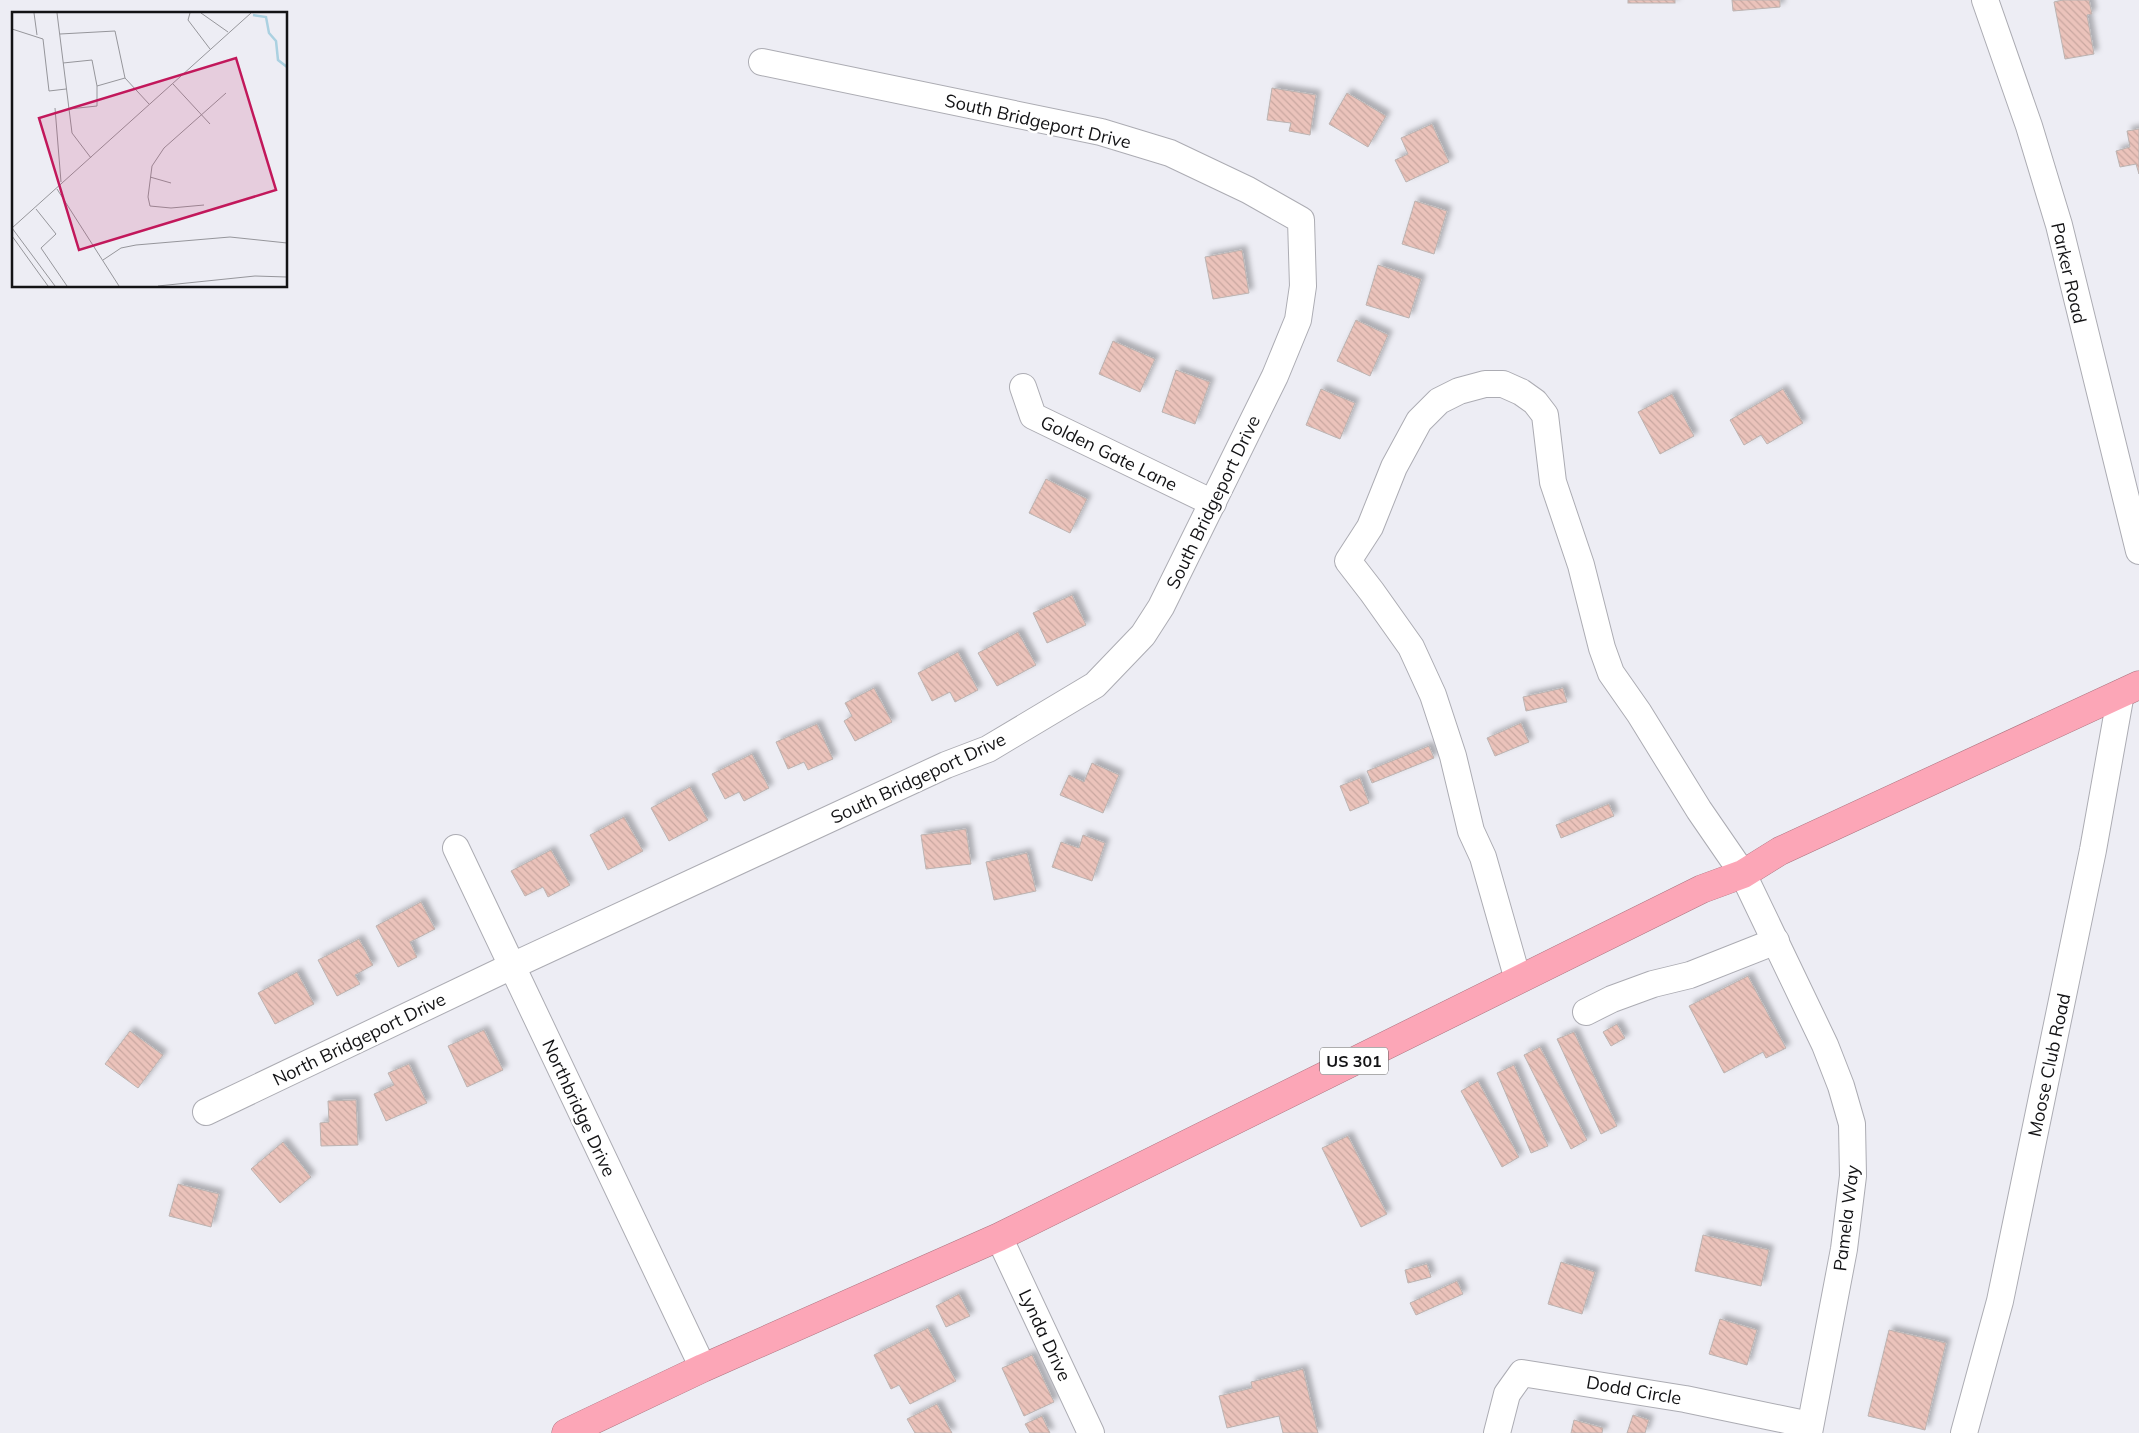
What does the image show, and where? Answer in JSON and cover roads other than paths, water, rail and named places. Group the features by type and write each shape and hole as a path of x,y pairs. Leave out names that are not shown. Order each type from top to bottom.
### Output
{"highway":[{"name":"US 301","path":"566,1433 702,1368 1000,1237 1702,889 1743,874 1780,851 2130,689"}],"street":[{"name":"Parker Road","path":"1985,0 2029,126 2059,225 2139,551"},
{"name":"South Bridgeport Drive","path":"512,966 946,765 988,749 1094,684 1143,636 1161,607 1276,376 1298,320 1303,286 1301,220 1248,190 1170,154 1101,132 762,62"},
{"name":"Pamela Way","path":"1518,980 1483,857 1471,831 1453,756 1433,695 1411,647 1348,561 1370,527 1394,468 1419,421 1439,401 1459,391 1485,384 1503,384 1521,392 1535,402 1545,415 1553,482 1581,564 1602,648 1611,674 1639,713 1699,810 1743,874 1825,1045 1841,1086 1852,1124 1853,1176 1845,1240 1829,1336 1810,1429"},
{"name":"Golden Gate Lane","path":"1023,387 1033,416 1213,503"},
{"name":"Moose Club Road","path":"1964,1433 2000,1301 2093,850 2130,689"},
{"name":"Northbridge Drive","path":"456,848 702,1368"},
{"path":"1586,1012 1612,999 1653,984 1690,975 1776,942"},
{"name":"North Bridgeport Drive","path":"206,1112 512,966"},
{"name":"Lynda Drive","path":"1000,1237 1091,1433"},
{"name":"Dodd Circle","path":"1496,1433 1506,1394 1522,1373 1676,1397 1810,1429"}]}
